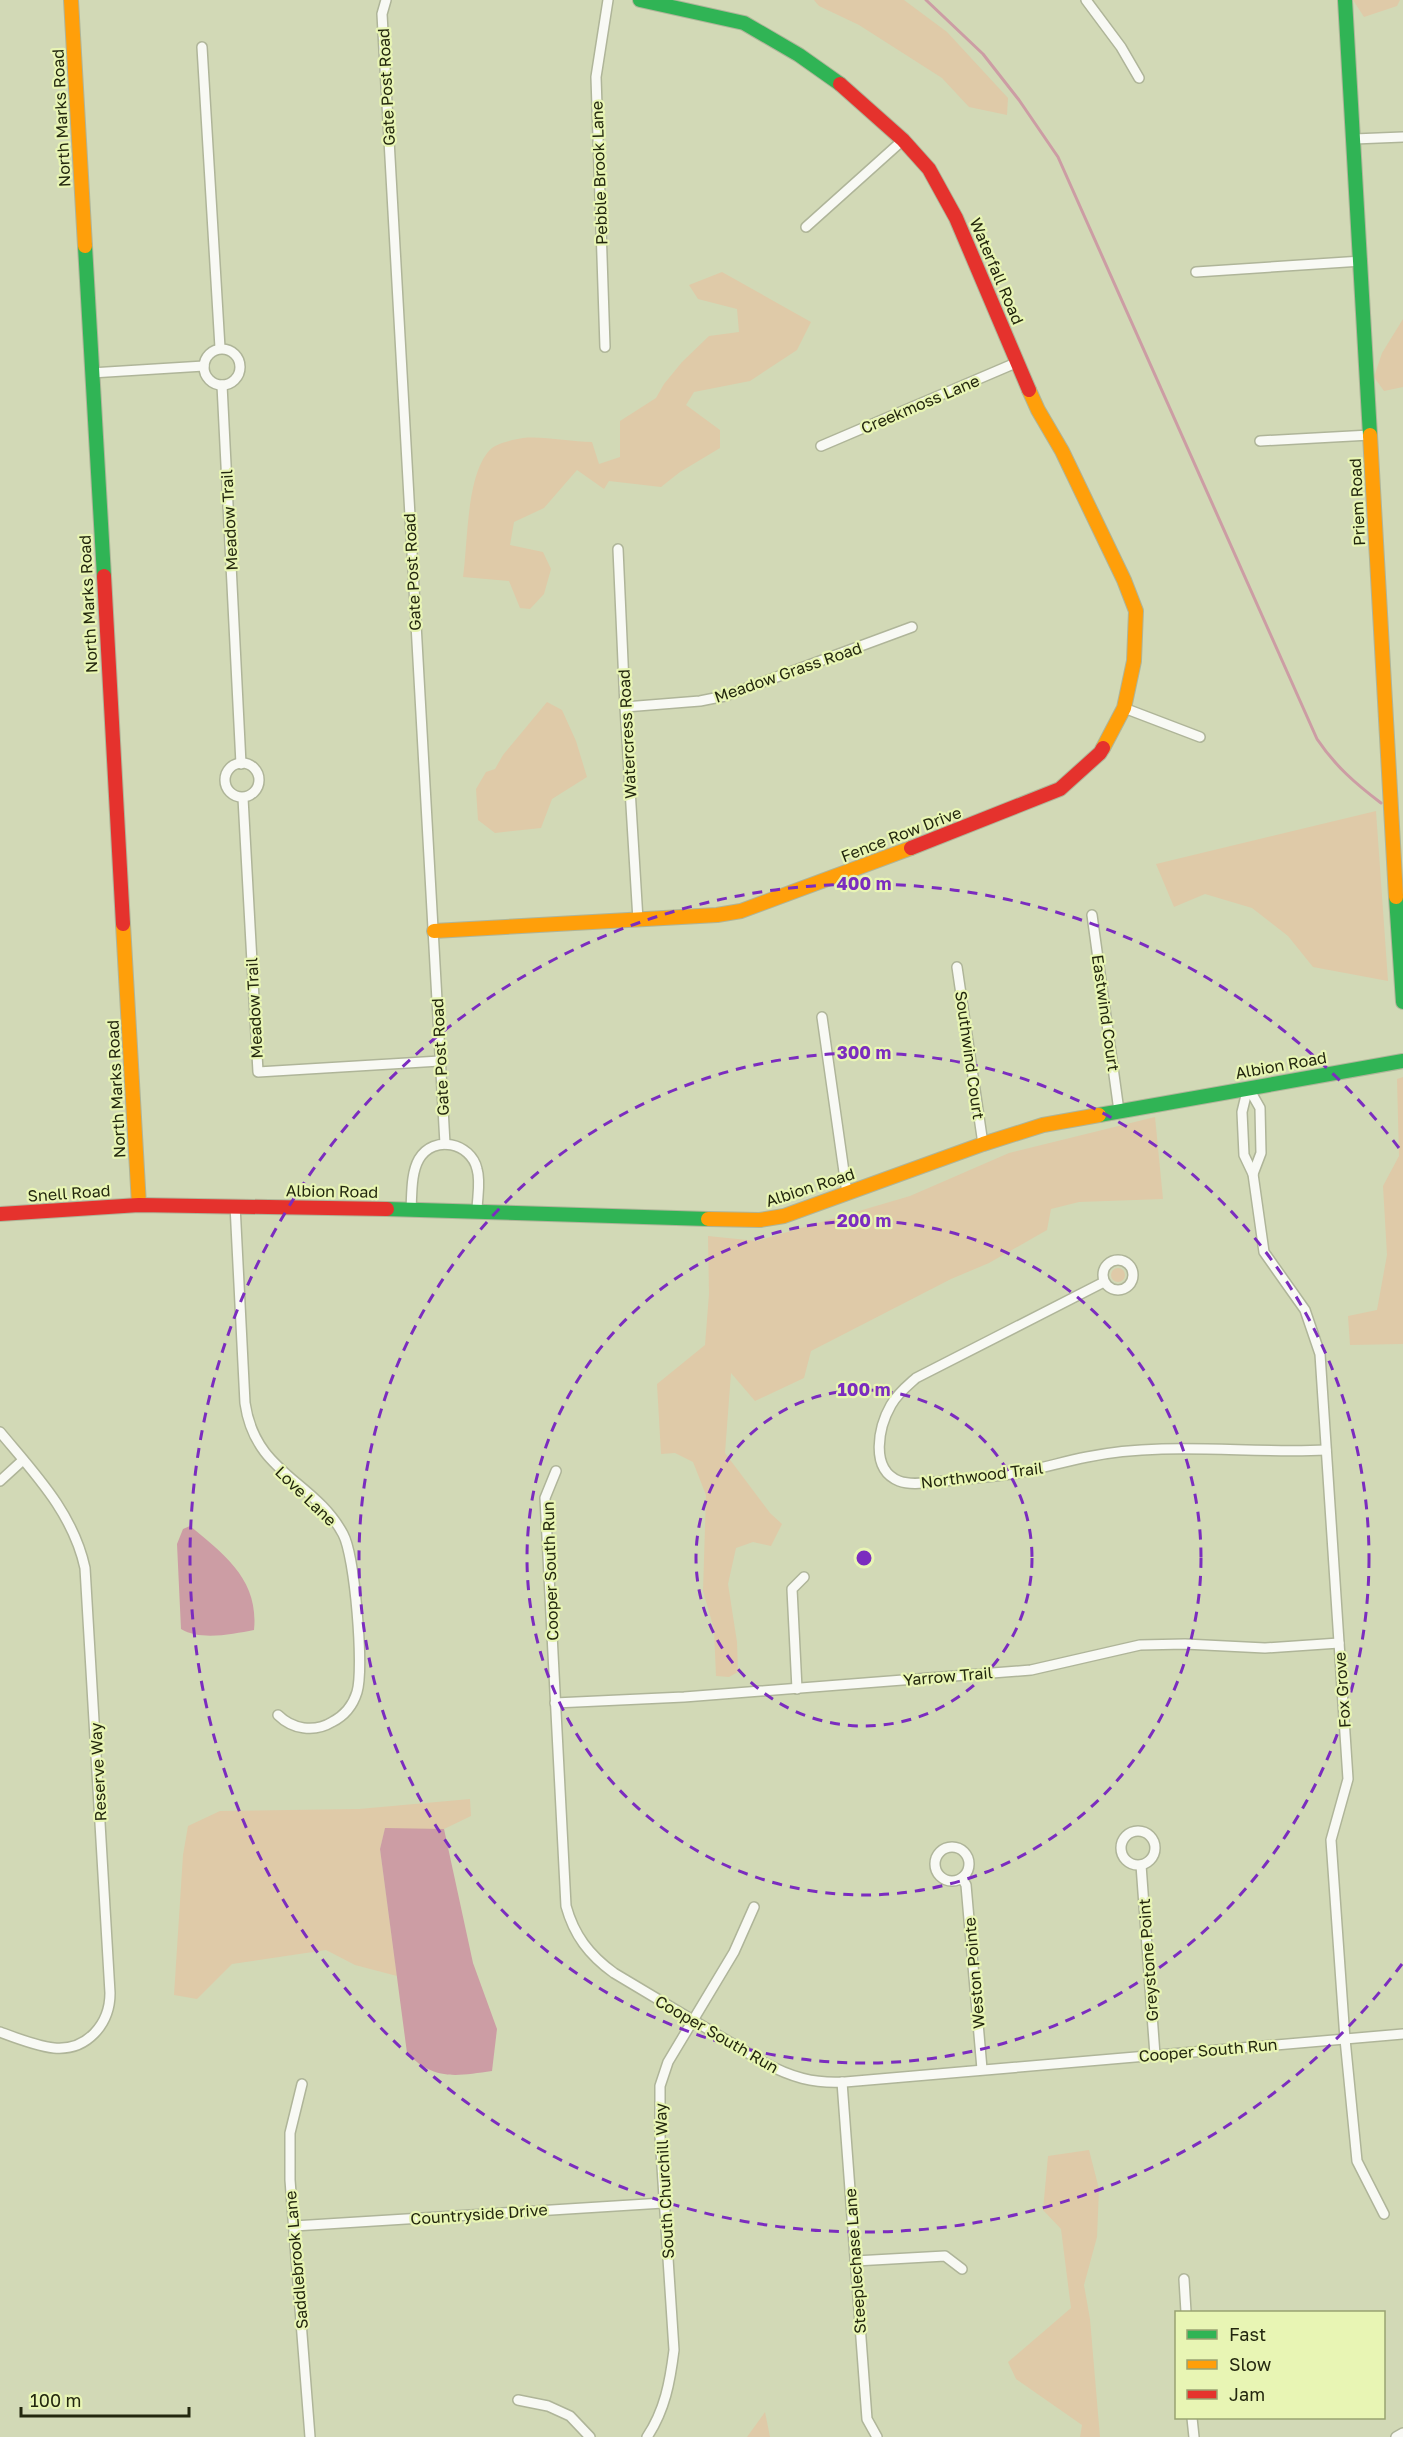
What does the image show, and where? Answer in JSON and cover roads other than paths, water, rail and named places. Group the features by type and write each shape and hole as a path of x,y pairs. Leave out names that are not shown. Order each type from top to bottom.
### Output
{"street":[{"name":"North Marks Road","path":"71,0 139,1205"},
{"name":"Gate Post Road","path":"386,0 382,14 445,1144"},
{"name":"Pebble Brook Lane","path":"605,347 596,77 608,0"},
{"name":"Waterfall Road","path":"640,0 744,23 799,55 831,78 903,140 929,169 956,218 1038,410 1062,451 1124,580 1136,611 1134,661 1124,708"},
{"path":"1086,0 1139,78"},
{"name":"Priem Road","path":"1345,0 1362,261 1403,1002"},
{"path":"202,47 220,348"},
{"path":"1354,139 1403,136"},
{"path":"806,227 903,140"},
{"path":"1196,272 1362,261"},
{"path":"220,348 235,354 240,364 235,379 222,385 211,382 204,366 209,354 220,348"},
{"name":"Creekmoss Lane","path":"821,446 1018,362"},
{"path":"92,373 204,366"},
{"name":"Meadow Trail","path":"222,385 241,764"},
{"path":"1260,441 1370,435"},
{"name":"Watercress Road","path":"618,549 638,920"},
{"name":"Meadow Grass Road","path":"625,707 700,701 725,696 912,627"},
{"path":"1124,708 1200,737"},
{"name":"Fence Row Drive","path":"434,931 717,915 753,907 1060,789 1100,753 1124,708"},
{"path":"241,764 254,768 259,778 257,790 243,798 230,793 225,784 225,778 230,769 241,764"},
{"name":"Meadow Trail","path":"243,798 258,1072 440,1061"},
{"name":"Eastwind Court","path":"1092,915 1119,1111"},
{"name":"Southwind Court","path":"957,967 983,1144"},
{"path":"822,1017 847,1193"},
{"name":"Albion Road","path":"139,1205 411,1209 760,1220 784,1216 983,1144 1043,1125 1403,1061"},
{"name":"Fox Grove","path":"1248,1087 1260,1108 1262,1153 1253,1174"},
{"name":"Fox Grove","path":"1248,1087 1242,1112 1244,1155 1253,1174 1264,1252 1305,1310 1320,1354 1348,1779 1331,1840 1345,2039 1357,2161 1384,2214"},
{"path":"411,1209 413,1177 418,1161 429,1149 445,1144 465,1150 475,1164 478,1177 477,1212"},
{"name":"Snell Road","path":"0,1214 139,1205"},
{"name":"Love Lane","path":"235,1205 245,1403 248,1422 256,1441 267,1457 320,1505 339,1527 348,1547 354,1573 359,1672 357,1692 351,1705 335,1720 317,1727 295,1727 278,1715"},
{"name":"Northwood Trail","path":"1104,1282 916,1378 892,1403 881,1428 880,1456 889,1474 896,1480 912,1484 1012,1473 1114,1452 1166,1448 1252,1452 1326,1450"},
{"name":"Reserve Way","path":"0,1432 58,1504 73,1530 83,1558 88,1584 110,1998 108,2011 101,2026 88,2038 75,2045 49,2047 0,2032"},
{"path":"0,1481 23,1460"},
{"name":"Cooper South Run","path":"556,1471 545,1498 566,1906 570,1921 585,1946 598,1961 693,2022 782,2073 811,2081 842,2082 1403,2034"},
{"path":"797,1689 792,1589 804,1577"},
{"name":"Yarrow Trail","path":"555,1703 684,1697 1031,1670 1140,1646 1185,1644 1265,1648 1339,1643"},
{"name":"Greystone Point","path":"1140,1865 1155,2055"},
{"name":"Weston Pointe","path":"962,1878 966,1885 982,2069"},
{"name":"South Churchill Way","path":"646,2437 663,2409 674,2350 663,2203 660,2086 668,2062 734,1952 754,1907"},
{"name":"Steeplechase Lane","path":"842,2082 867,2419 877,2437"},
{"name":"Saddlebrook Lane","path":"302,2084 290,2133 290,2180 310,2437"},
{"name":"Countryside Drive","path":"294,2226 663,2203"},
{"path":"855,2261 945,2256 962,2268"},
{"path":"1185,2279 1186,2311"},
{"path":"518,2400 548,2406 570,2416 590,2437"},
{"path":"1192,2419 1194,2437"},
{"path":"1396,2437 1403,2433"}],"waterway":[{"path":"926,0 983,54 1019,100 1058,157 1317,739 1346,774 1381,803"}]}
